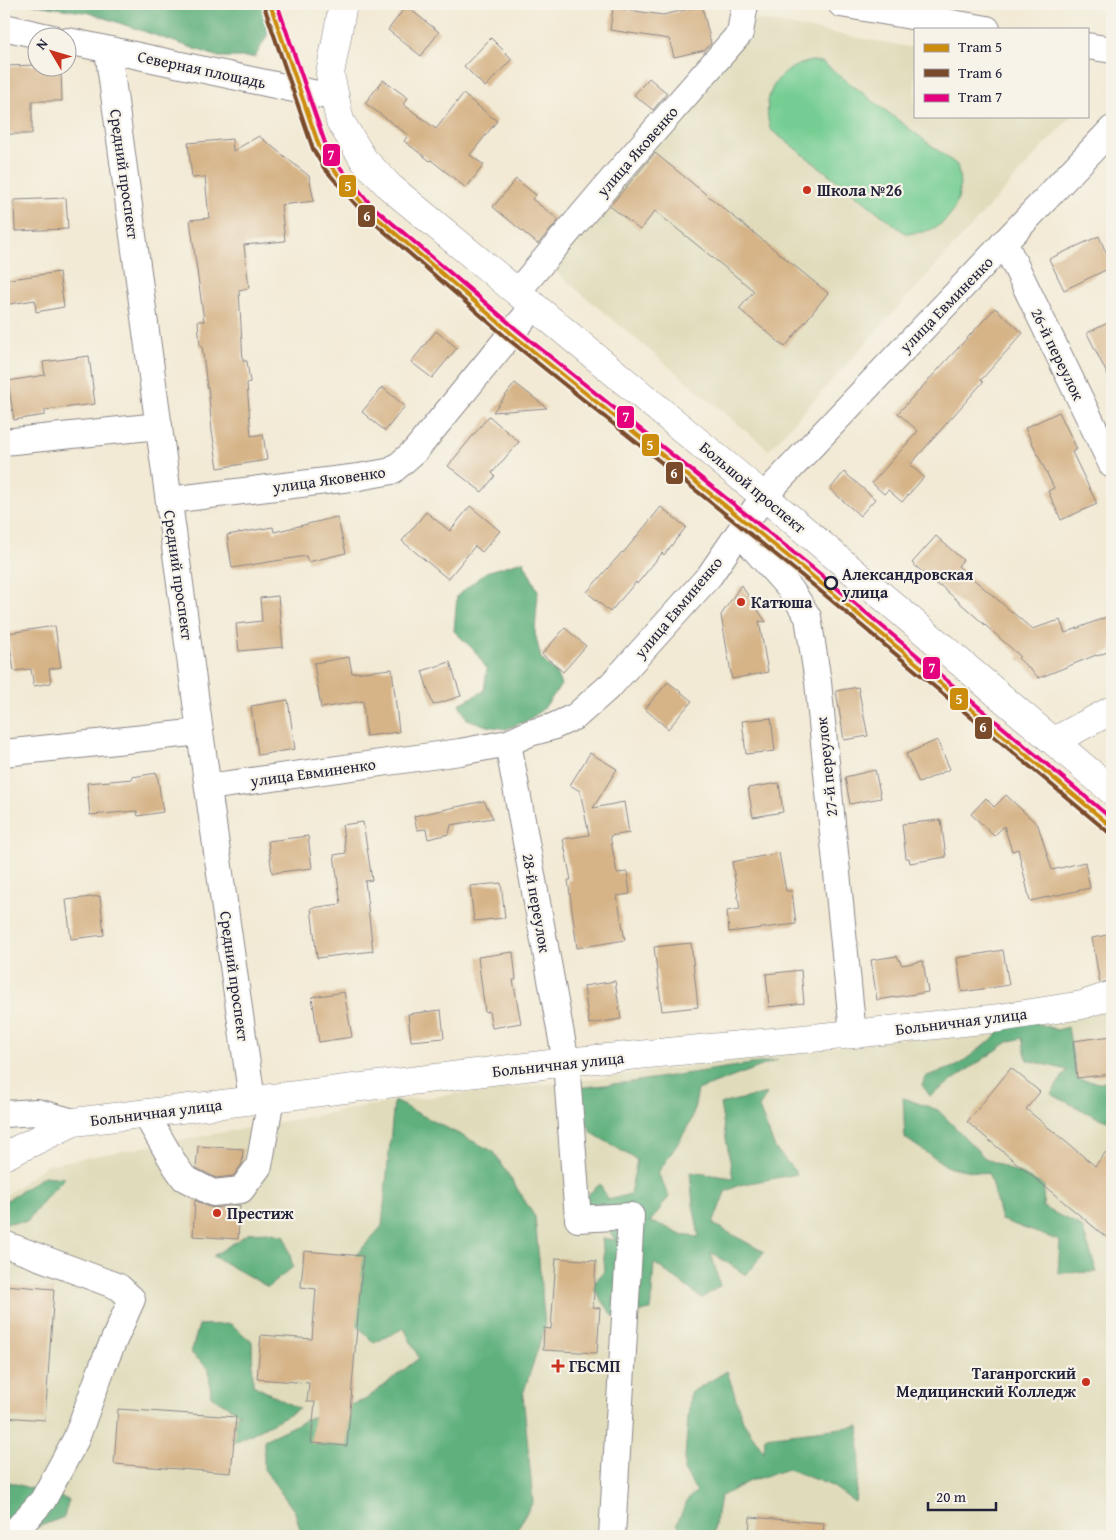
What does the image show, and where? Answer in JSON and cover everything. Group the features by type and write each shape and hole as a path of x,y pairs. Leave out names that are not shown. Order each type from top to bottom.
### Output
{"main road":[{"path":"336,98 330,74 343,4"},
{"name":"Большой проспект","path":"336,98 340,121 364,160 390,186 764,496 1112,791"},
{"path":"1054,741 1112,710"},
{"name":"Больничная улица","path":"74,1122 566,1062 853,1034 1009,1016 1082,1005 1112,995"},
{"path":"4,1156 74,1122"}],"street":[{"name":"улица Яковенко","path":"168,500 359,477 392,471 415,451 622,168 740,33 745,4"},
{"path":"841,4 981,28"},
{"path":"4,27 28,32"},
{"name":"Северная площадь","path":"78,43 336,98"},
{"path":"1088,46 1112,50"},
{"name":"Средний проспект","path":"108,50 208,787 262,1099 259,1166 241,1190 213,1193 184,1178 145,1113"},
{"name":"улица Евминенко","path":"208,787 460,752 508,743 576,716 612,684 710,575 764,496 1112,129"},
{"name":"26-й переулок","path":"1004,242 1112,465"},
{"path":"4,442 159,426"},
{"name":"27-й переулок","path":"745,522 750,545 791,590 808,617 818,682 853,1034"},
{"path":"4,752 200,732"},
{"name":"28-й переулок","path":"508,743 566,1062 578,1219 632,1216 612,1536"},
{"name":"Больничная улица","path":"4,1114 37,1112 74,1122"},
{"path":"4,1244 118,1287 132,1299 103,1366 76,1439 43,1500 11,1536"}],"shaded area":[{"name":"Школа №26","path":"755,19 914,48 914,118 1069,118 769,450 546,264"},
{"name":"ГБСМП","path":"1112,1008 1112,1536 4,1536 4,1197 46,1165 394,1101 568,1082 1090,1014"}],"green space":[{"path":"30,4 264,4 268,34 255,57 219,57 90,13"},
{"path":"812,61 822,62 957,165 960,179 956,204 942,223 932,229 905,233 770,129 768,105 774,85 789,70"},
{"path":"523,561 538,591 535,633 541,658 556,673 561,685 544,708 529,720 506,729 487,726 467,719 459,704 484,691 487,669 474,650 454,631 457,596 486,572"},
{"path":"1012,1014 1057,1030 1068,1027 1077,1079 1099,1083 1112,1079 1112,1123 1051,1094 1067,1070 1027,1060 1022,1038 1008,1042 930,1096 922,1085 927,1076 957,1066 995,1037"},
{"path":"778,1060 698,1090 692,1119 658,1173 669,1197 650,1222 664,1226 681,1235 699,1237 690,1172 733,1178 720,1104 767,1093 759,1108 775,1148 797,1174 739,1185 725,1192 713,1224 764,1252 746,1275 711,1252 720,1286 702,1298 654,1263 651,1310 613,1316 592,1286 605,1270 602,1238 616,1240 593,1214 584,1198 600,1184 608,1200 630,1194 637,1160 592,1133 568,1089 631,1082"},
{"path":"903,1098 938,1110 985,1158 1044,1185 1043,1207 1082,1227 1097,1272 1058,1273 1060,1241 1001,1220 989,1174 948,1167 905,1138"},
{"path":"394,1101 494,1152 535,1217 545,1327 523,1394 533,1502 513,1536 302,1536 295,1512 264,1469 264,1440 312,1417 365,1400 419,1358 404,1328 374,1343 324,1291 382,1226"},
{"path":"44,1176 65,1178 49,1194 27,1222 4,1223 4,1202"},
{"path":"268,1232 285,1236 293,1267 268,1287 213,1256 249,1233"},
{"path":"231,1324 252,1342 253,1385 299,1409 232,1444 214,1426 240,1414 211,1396 209,1369 191,1353 199,1325"},
{"path":"727,1371 743,1421 764,1452 765,1437 859,1426 860,1456 855,1502 832,1486 788,1469 749,1481 720,1497 713,1536 684,1536 677,1523 688,1499 697,1492 684,1470 690,1393"},
{"path":"6,1481 69,1500 64,1517 14,1536 4,1536 4,1484"}],"building":[{"path":"406,6 439,32 421,56 388,30"},
{"path":"702,6 711,43 705,50 674,57 669,39 610,30 613,8 663,15"},
{"path":"491,38 512,59 485,87 464,66"},
{"path":"28,65 28,78 61,78 62,101 32,101 32,134 4,134 4,66"},
{"path":"649,78 667,93 653,110 634,95"},
{"path":"383,80 408,98 403,104 436,129 463,94 497,121 470,155 484,165 466,188 404,141 408,135 365,103"},
{"path":"259,136 309,176 314,201 281,205 285,241 244,245 249,288 239,290 243,361 247,361 250,382 247,383 251,436 263,434 267,460 218,468 202,346 200,347 198,321 204,321 190,220 209,218 205,177 192,178 188,143 232,139 233,151"},
{"path":"655,153 828,293 785,347 739,309 754,291 655,211 640,230 610,206"},
{"path":"516,179 536,195 532,199 559,220 538,244 493,207"},
{"path":"66,198 68,229 15,231 14,200"},
{"path":"1099,236 1112,267 1064,290 1049,259"},
{"path":"59,272 64,307 36,312 35,300 4,305 4,280"},
{"path":"995,308 1023,333 910,465 924,477 902,502 888,490 884,494 872,483 918,431 898,413"},
{"path":"1112,321 1112,384 1087,333"},
{"path":"436,331 457,348 432,378 411,362"},
{"path":"89,356 95,404 45,410 45,415 14,420 8,381 45,375 43,362"},
{"path":"515,383 547,408 493,412"},
{"path":"382,387 405,406 385,431 362,412"},
{"path":"1059,412 1077,449 1072,452 1097,504 1061,520 1048,491 1054,488 1025,428"},
{"path":"489,416 519,442 492,473 495,476 482,492 448,466"},
{"path":"844,472 875,499 860,516 830,489"},
{"path":"470,506 500,531 482,552 475,546 448,579 402,541 426,512 450,531"},
{"path":"661,507 686,527 664,555 662,553 637,584 636,582 610,612 587,592 623,553"},
{"path":"337,517 346,553 308,562 306,556 232,568 227,535 273,527 274,532"},
{"path":"936,536 963,560 958,566 1032,629 1060,620 1065,633 1112,615 1112,650 1039,678 1018,658 1020,656 912,563"},
{"path":"741,585 766,622 759,621 768,672 732,679 721,615"},
{"path":"278,596 283,647 239,651 236,624 262,621 260,598"},
{"path":"55,626 61,667 49,669 51,683 34,686 31,669 14,671 8,633"},
{"path":"565,628 586,646 563,672 542,654"},
{"path":"349,657 352,673 392,669 399,732 366,736 363,701 321,708 314,663"},
{"path":"450,662 461,696 433,705 422,671"},
{"path":"668,682 692,701 668,729 645,709"},
{"path":"858,687 868,736 844,740 836,691"},
{"path":"288,700 295,749 258,755 251,706"},
{"path":"771,718 775,751 746,754 742,721"},
{"path":"937,740 950,769 919,783 906,754"},
{"path":"590,753 617,769 593,808 624,802 629,833 610,836 617,873 627,872 630,894 617,896 625,940 577,948 568,880 571,880 563,839 589,835 580,791 570,785"},
{"path":"875,770 881,798 850,804 845,777"},
{"path":"157,773 163,812 138,816 137,811 90,815 87,783 133,779 132,777"},
{"path":"779,783 783,812 753,817 748,788"},
{"path":"1006,795 1038,825 1052,870 1085,862 1090,888 1030,901 1018,849 1012,851 1004,826 994,836 971,814 986,798 994,807"},
{"path":"484,801 493,818 451,825 449,834 428,839 426,829 417,830 414,816"},
{"path":"941,820 946,857 910,863 909,858 906,858 902,824"},
{"path":"363,822 372,880 365,881 373,951 317,958 311,908 341,904 334,855 346,853 342,825"},
{"path":"308,836 312,868 272,873 268,841"},
{"path":"779,853 786,891 792,891 796,924 729,932 727,911 740,909 732,862"},
{"path":"501,883 505,918 474,921 470,886"},
{"path":"100,896 104,935 71,939 66,900"},
{"path":"1112,934 1112,980 1100,983 1092,938"},
{"path":"691,943 698,1007 662,1011 654,947"},
{"path":"1003,950 1009,985 962,992 957,958"},
{"path":"513,952 516,980 513,980 521,1023 492,1028 489,1011 485,1012 478,957"},
{"path":"897,956 902,965 923,961 928,992 877,1000 871,960"},
{"path":"801,970 804,1003 769,1007 766,974"},
{"path":"615,981 621,1019 589,1024 584,986"},
{"path":"344,992 352,1037 319,1042 312,997"},
{"path":"441,1010 444,1038 411,1041 408,1014"},
{"path":"1112,1036 1112,1074 1077,1078 1073,1041"},
{"path":"1011,1068 1040,1092 1026,1109 1095,1166 1112,1144 1112,1242 967,1122"},
{"path":"198,1146 243,1149 242,1164 233,1176 216,1178 196,1168"},
{"path":"195,1200 214,1208 240,1205 238,1239 193,1236"},
{"path":"304,1251 363,1256 347,1446 311,1443 315,1402 307,1402 309,1383 257,1379 261,1335 312,1339 316,1289 301,1287"},
{"path":"556,1258 596,1261 593,1307 600,1308 597,1353 543,1350 544,1328 551,1329"},
{"path":"4,1285 54,1289 45,1420 4,1417"},
{"path":"118,1409 236,1417 231,1473 114,1464"},
{"path":"750,1517 824,1523 823,1536 749,1536"}],"tram line":[{"name":"5","path":"270,4 319,146 329,164 367,209 512,334 810,574 1112,827"},
{"name":"7","path":"277,4 325,143 334,160 371,205 516,329 814,569 1112,819"},
{"name":"6","path":"264,6 313,149 324,168 363,213 508,339 806,579 1108,832"}],"place":[{"name":"Школа №26","path":"807,190"},
{"name":"Александровская улица","path":"831,583"},
{"name":"Катюша","path":"741,602"},
{"name":"Престиж","path":"217,1213"},
{"name":"ГБСМП","path":"558,1366"},
{"name":"Таганрогский Медицинский Колледж","path":"1086,1382"}]}
